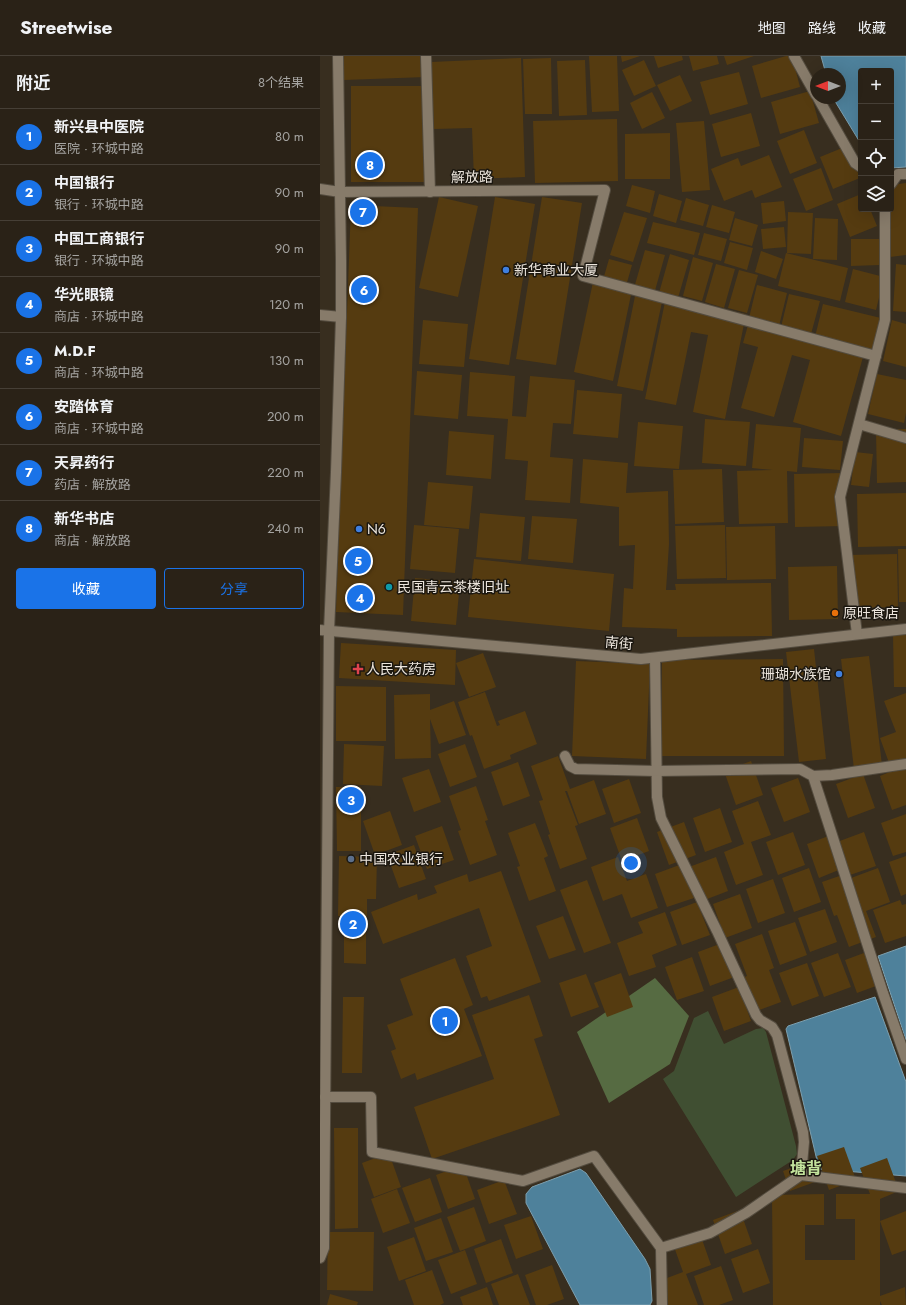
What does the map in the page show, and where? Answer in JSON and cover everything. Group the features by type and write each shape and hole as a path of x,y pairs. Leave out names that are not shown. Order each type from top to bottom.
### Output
{"street":[{"path":"320,1258 324,1248 323,1115 325,1097 325,630 336,472 341,317 338,56"},
{"path":"426,56 430,192"},
{"path":"794,56 810,84"},
{"path":"821,104 855,163 858,165"},
{"path":"894,180 898,174 906,174"},
{"name":"解放路","path":"320,189 340,192 605,190 583,276 876,356"},
{"path":"856,634 840,497 885,320 885,212"},
{"path":"320,315 341,317"},
{"path":"859,424 906,438"},
{"name":"南街","path":"325,630 641,659 906,629"},
{"path":"655,658 656,771 657,797 661,818 756,1014 760,1020 772,1027 777,1035 803,1132 804,1142 801,1174"},
{"path":"565,756 570,766 576,769 656,771 800,769 813,776 832,775 906,764"},
{"path":"813,776 883,993 906,1059"},
{"path":"325,1097 371,1097 372,1152 523,1181 594,1156 661,1248 662,1305"},
{"path":"661,1248 710,1233 746,1213 801,1174 906,1188"}],"green space":[{"path":"655,978 689,1016 670,1064 609,1103 577,1032"},
{"path":"708,1011 724,1044 756,1029 763,1028 766,1032 796,1146 797,1154 793,1160 736,1197 663,1079 674,1071 694,1018"}],"water":[{"path":"821,56 906,56 906,167 894,168 894,68 858,68 858,139 837,104 846,104 846,68 824,68"},
{"path":"906,946 906,1040 878,956"},
{"path":"875,997 906,1082 906,1176 819,1169 786,1029 788,1026"},
{"path":"580,1169 586,1173 645,1259 650,1269 652,1301 650,1305 580,1305 526,1203 526,1194 532,1187"}],"building":[{"path":"344,56 425,56 426,77 344,80"},
{"path":"589,56 617,56 619,111 592,112"},
{"path":"621,56 640,56 622,62"},
{"path":"654,56 682,56 683,60 658,68"},
{"path":"689,56 717,56 719,64 693,71"},
{"path":"724,56 754,56 727,65"},
{"path":"786,56 792,56 800,87 761,98 752,66"},
{"path":"521,58 525,177 474,179 472,128 434,129 431,62"},
{"path":"551,58 552,114 525,114 523,59"},
{"path":"585,60 587,115 559,116 557,61"},
{"path":"644,60 656,86 634,96 622,70"},
{"path":"739,72 748,104 710,115 700,82"},
{"path":"680,75 692,101 670,111 657,85"},
{"path":"351,86 425,86 425,182 351,182"},
{"path":"810,91 810,104 814,104 819,123 780,134 771,102"},
{"path":"652,92 665,118 642,129 630,103"},
{"path":"751,113 760,146 721,157 712,124"},
{"path":"617,119 618,181 535,183 533,121"},
{"path":"704,121 710,190 682,192 676,123"},
{"path":"804,130 817,163 790,174 777,141"},
{"path":"670,133 670,179 625,179 625,134"},
{"path":"847,146 858,173 858,179 833,189 820,157"},
{"path":"769,155 782,187 755,198 752,190 724,201 711,169 738,158 741,166"},
{"path":"821,168 833,200 806,211 793,179"},
{"path":"906,183 906,255 890,257 884,212 894,212 894,185"},
{"path":"632,185 655,191 650,213 626,206"},
{"path":"659,194 682,201 676,223 653,216"},
{"path":"858,195 858,212 871,212 877,226 850,237 837,204"},
{"path":"439,197 478,206 458,297 419,288"},
{"path":"495,197 535,204 509,365 469,359"},
{"path":"542,197 582,203 556,365 516,359"},
{"path":"686,198 709,205 703,226 680,220"},
{"path":"784,201 786,221 763,224 761,203"},
{"path":"351,205 418,208 403,615 336,612"},
{"path":"712,205 735,212 729,233 706,227"},
{"path":"624,212 647,218 633,262 610,255"},
{"path":"788,212 813,213 811,254 787,253"},
{"path":"735,218 758,225 752,246 729,240"},
{"path":"815,218 838,219 837,260 813,259"},
{"path":"653,222 700,233 694,255 647,243"},
{"path":"784,227 786,247 763,249 761,229"},
{"path":"704,233 727,239 721,261 698,255"},
{"path":"851,239 880,239 880,265 851,266"},
{"path":"730,242 753,248 747,270 724,263"},
{"path":"645,250 665,255 654,294 634,288"},
{"path":"761,251 783,259 776,279 755,272"},
{"path":"786,253 848,268 840,301 778,286"},
{"path":"670,254 689,260 678,298 659,293"},
{"path":"693,257 713,263 702,301 683,296"},
{"path":"609,259 632,265 626,286 603,280"},
{"path":"716,264 735,269 724,308 705,302"},
{"path":"896,264 906,265 906,312 893,311"},
{"path":"853,269 884,277 876,310 845,302"},
{"path":"739,270 758,275 747,313 728,308"},
{"path":"593,282 632,290 613,381 574,372"},
{"path":"757,285 787,293 779,326 749,318"},
{"path":"789,294 820,301 811,334 781,327"},
{"path":"635,296 662,302 643,391 617,386"},
{"path":"666,297 746,314 725,419 693,412 708,335 691,332 676,405 645,399"},
{"path":"823,304 885,319 876,352 815,337"},
{"path":"423,320 468,324 464,367 419,364"},
{"path":"892,320 906,324 906,367 883,361"},
{"path":"748,325 863,357 841,436 793,422 810,360 792,355 774,417 741,408 758,347 743,343"},
{"path":"417,371 462,375 458,419 414,415"},
{"path":"470,372 515,376 512,416 526,417 530,376 575,380 571,424 553,423 550,457 573,459 570,503 525,500 528,461 505,459 508,419 467,416"},
{"path":"877,374 906,380 906,413 904,423 868,414"},
{"path":"577,390 622,394 618,438 573,434"},
{"path":"705,419 750,422 746,466 702,463"},
{"path":"638,422 683,426 679,469 634,466"},
{"path":"756,424 801,428 797,472 787,471 788,523 739,524 737,471 773,470 752,468"},
{"path":"906,429 906,482 877,483 876,430"},
{"path":"449,431 494,435 491,479 446,475"},
{"path":"804,438 843,441 840,470 802,467"},
{"path":"855,452 873,454 869,487 851,485"},
{"path":"583,459 628,463 626,493 668,491 669,544 666,590 676,590 675,584 771,583 772,636 677,637 677,629 622,627 624,588 633,589 635,545 619,546 619,507 580,503"},
{"path":"722,469 724,522 675,524 673,470"},
{"path":"843,473 845,526 795,527 794,474"},
{"path":"428,482 473,486 469,529 424,525"},
{"path":"906,493 906,546 858,547 857,494"},
{"path":"480,513 525,517 521,561 476,557"},
{"path":"532,516 577,519 573,563 528,559"},
{"path":"414,525 459,529 455,573 410,569"},
{"path":"725,525 726,578 677,579 675,526"},
{"path":"775,526 776,579 727,580 726,527"},
{"path":"898,549 906,549 906,602 899,602"},
{"path":"897,554 898,607 849,608 848,555"},
{"path":"474,559 614,574 609,631 468,617"},
{"path":"837,566 838,619 789,620 788,567"},
{"path":"415,578 460,582 456,625 411,621"},
{"path":"893,634 906,634 906,687 894,687"},
{"path":"341,643 456,650 455,685 339,678"},
{"path":"814,649 826,759 799,762 786,652"},
{"path":"483,653 496,687 469,697 456,663"},
{"path":"869,656 882,765 854,769 841,659"},
{"path":"783,659 784,756 662,756 662,660"},
{"path":"576,661 650,664 646,759 572,756"},
{"path":"336,686 386,687 386,741 336,741"},
{"path":"485,692 497,726 500,725 498,721 525,711 537,744 510,755 511,759 484,769 458,702"},
{"path":"906,693 906,805 892,810 880,776 892,771 880,738 896,732 884,701"},
{"path":"430,694 430,710 454,701 466,735 439,744 430,719 431,758 395,759 394,695"},
{"path":"344,744 384,746 382,786 343,784"},
{"path":"465,744 477,777 450,787 438,754"},
{"path":"558,756 570,789 594,780 606,814 579,824 567,791 565,791 578,825 575,826 587,859 560,869 548,835 550,834 539,801 543,800 531,766"},
{"path":"751,761 763,795 736,805 724,771"},
{"path":"518,762 530,796 503,806 491,772"},
{"path":"429,769 441,802 414,812 402,778"},
{"path":"863,774 875,808 848,818 836,784"},
{"path":"798,778 810,812 784,822 771,788"},
{"path":"629,779 641,813 614,823 602,789"},
{"path":"476,786 488,820 485,821 497,855 470,865 458,831 461,830 449,796"},
{"path":"336,787 361,787 361,851 337,851"},
{"path":"758,801 771,835 751,842 763,875 736,885 724,852 744,844 732,811"},
{"path":"720,808 732,842 705,852 693,818"},
{"path":"390,811 402,845 375,855 363,821"},
{"path":"906,814 906,852 893,856 881,823"},
{"path":"637,818 649,851 622,861 610,828"},
{"path":"684,822 696,855 669,865 657,832"},
{"path":"535,823 548,856 544,858 556,891 529,901 517,867 520,866 508,833"},
{"path":"442,826 454,860 427,869 415,836"},
{"path":"793,832 805,865 778,875 766,842"},
{"path":"864,832 876,866 850,875 851,878 878,868 890,902 866,911 876,937 849,947 837,915 834,916 822,882 848,873 846,867 819,878 807,844 834,834 837,842"},
{"path":"414,845 426,879 399,888 387,855"},
{"path":"339,856 377,857 376,899 367,899 367,917 338,916"},
{"path":"906,856 906,894 901,896 889,862"},
{"path":"618,857 627,881 646,874 658,908 631,918 622,894 603,901 591,867"},
{"path":"716,857 728,891 702,901 689,867"},
{"path":"682,864 694,898 667,907 655,874"},
{"path":"809,868 821,902 794,912 782,878"},
{"path":"501,871 541,982 489,1001 487,996 481,998 466,956 492,946 479,908 383,944 371,912 417,894 418,900 437,893 434,886 467,874 469,882"},
{"path":"773,879 785,913 758,923 746,889"},
{"path":"587,880 611,943 584,953 560,890"},
{"path":"740,894 752,928 725,938 713,904"},
{"path":"900,900 902,905 906,904 906,936 885,943 873,910"},
{"path":"697,902 710,935 682,945 670,912"},
{"path":"825,909 837,942 810,952 798,918"},
{"path":"665,912 677,945 652,955 656,967 629,976 617,943 643,933 638,922"},
{"path":"563,916 576,950 549,959 536,926"},
{"path":"344,920 366,920 366,964 344,963"},
{"path":"795,922 807,955 780,965 768,931"},
{"path":"762,934 774,968 769,970 781,1002 754,1012 742,978 747,976 735,944"},
{"path":"725,942 737,976 710,986 698,952"},
{"path":"872,950 884,983 857,993 845,960"},
{"path":"838,953 851,987 824,997 811,963"},
{"path":"692,957 704,991 677,1000 665,967"},
{"path":"455,958 473,1005 464,1009 482,1056 417,1080 415,1073 401,1079 391,1051 396,1049 387,1025 413,1015 400,979"},
{"path":"807,963 819,996 792,1006 779,973"},
{"path":"621,973 633,1007 607,1017 594,983"},
{"path":"586,974 599,1007 571,1017 559,983"},
{"path":"739,987 751,1021 724,1031 712,997"},
{"path":"529,995 543,1036 534,1039 560,1115 432,1159 414,1107 494,1079 472,1015"},
{"path":"343,997 364,997 362,1073 342,1073"},
{"path":"334,1128 358,1128 358,1228 335,1229"},
{"path":"844,1147 856,1180 829,1190 817,1156"},
{"path":"389,1153 401,1187 374,1197 362,1163"},
{"path":"887,1158 899,1191 880,1199 880,1296 905,1287 906,1305 882,1305 880,1301 880,1305 773,1305 772,1195 824,1194 824,1225 805,1225 805,1260 855,1260 855,1219 836,1219 836,1194 870,1194 860,1168"},
{"path":"808,1162 815,1182 790,1191 783,1171"},
{"path":"463,1165 475,1199 448,1209 436,1175"},
{"path":"430,1178 442,1212 415,1222 402,1188"},
{"path":"504,1180 517,1214 489,1224 477,1190"},
{"path":"397,1189 410,1223 383,1233 371,1199"},
{"path":"474,1207 486,1241 460,1251 447,1217"},
{"path":"740,1210 752,1244 725,1254 713,1220"},
{"path":"906,1211 906,1250 892,1255 880,1221"},
{"path":"531,1216 543,1249 516,1259 504,1225"},
{"path":"441,1218 453,1252 426,1261 414,1228"},
{"path":"699,1231 711,1265 686,1274 698,1305 667,1305 659,1281 683,1272 672,1241"},
{"path":"328,1232 374,1232 373,1291 327,1290"},
{"path":"414,1237 426,1271 399,1281 387,1247"},
{"path":"501,1239 513,1273 486,1283 474,1249"},
{"path":"758,1249 770,1283 743,1293 731,1259"},
{"path":"465,1250 477,1284 451,1294 438,1260"},
{"path":"552,1265 564,1299 547,1305 536,1305 525,1275"},
{"path":"721,1266 733,1300 719,1305 704,1305 694,1276"},
{"path":"432,1270 444,1303 440,1305 414,1305 405,1280"},
{"path":"518,1274 530,1305 499,1305 491,1284"},
{"path":"487,1287 493,1305 463,1305 460,1297"},
{"path":"330,1294 358,1302 357,1305 327,1305"}],"place":[{"name":"新华书店","path":"370,165"},
{"name":"天昇药行","path":"363,212"},
{"name":"新华商业大厦","path":"506,270"},
{"name":"安踏体育","path":"364,290"},
{"name":"N6","path":"359,529"},
{"name":"M.D.F","path":"358,561"},
{"name":"民国青云茶楼旧址","path":"389,587"},
{"name":"华光眼镜","path":"360,598"},
{"name":"原旺食店","path":"835,613"},
{"name":"人民大药房","path":"358,669"},
{"name":"珊瑚水族馆","path":"839,674"},
{"name":"中国工商银行","path":"351,800"},
{"name":"中国农业银行","path":"351,859"},
{"name":"中国银行","path":"353,924"},
{"name":"新兴县中医院","path":"445,1021"}],"district":[{"name":"塘背","path":"806,1168"}]}
